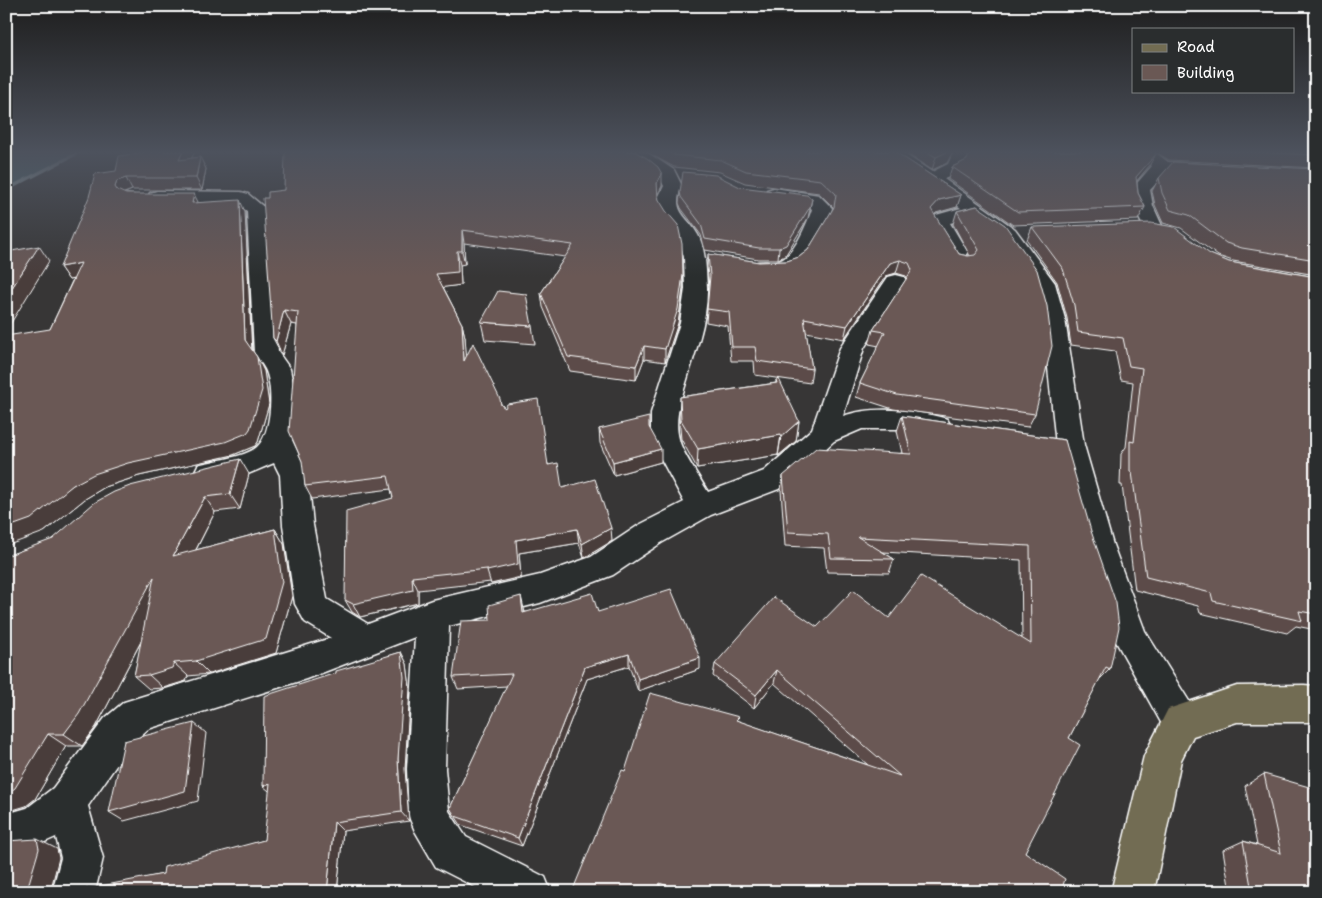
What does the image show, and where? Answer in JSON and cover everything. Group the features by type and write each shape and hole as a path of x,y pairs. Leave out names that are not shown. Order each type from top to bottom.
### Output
{"main road":[{"path":"1132,892 1164,756 1181,722 1236,704 1304,702 1316,704"}],"street":[{"path":"670,193 668,196 670,210 674,219 689,236 703,258 696,289 692,323 664,413 665,440 701,507"},
{"path":"740,264 767,268 785,267 794,262 820,219 822,208 812,200 761,193"},
{"path":"951,193 976,210 1018,233 1024,252 1044,283 1054,319 1070,445 1098,545 1130,638 1181,722"},
{"path":"1142,193 1144,206 1154,230"},
{"path":"133,198 241,198 256,209 266,353 278,369 284,406 278,440 266,455 239,466 183,479"},
{"path":"963,262 939,222 943,219 976,210"},
{"path":"824,434 852,348 896,282"},
{"path":"6,835 38,825 67,802 118,731 137,715 306,663 432,615 540,589 602,566 650,534 701,507 774,479 824,434 860,420 897,420 964,430"},
{"path":"278,440 294,475 298,525 311,604 317,612 366,640"},
{"path":"1042,441 1070,445"},
{"path":"432,615 432,659 426,768 429,817 451,852 530,892"},
{"path":"67,802 82,858 73,892"}],"building":[{"path":"90,193 194,194 192,203 240,200 245,340 257,357 262,390 250,429 247,433 225,442 128,463 94,474 73,485 31,519 6,528 6,336 50,329 81,263 60,267"},
{"path":"268,193 658,193 658,198 666,211 678,225 682,244 683,275 678,309 665,349 644,346 636,366 568,357 541,293 573,245 462,230 462,251 457,251 458,272 436,274 462,324 464,361 473,343 500,399 501,405 505,408 507,404 538,399 548,465 558,463 562,488 595,479 611,528 582,544 577,529 516,540 518,564 487,571 487,569 412,577 413,590 353,604 345,600 346,511 393,498 388,476 305,486 302,461 289,431 298,312 284,310 276,341 273,338 263,198 268,198"},
{"path":"680,193 789,193 807,195 812,199 810,207 786,245 779,248 759,248 705,239 701,224 681,197"},
{"path":"835,193 958,193 961,195 939,200 931,209 959,254 968,256 975,255 979,250 957,211 977,206 1005,225 1037,270 1047,306 1052,346 1035,414 897,395 860,383 885,332 873,330 912,270 909,263 900,260 890,263 847,326 804,318 812,369 757,361 755,347 732,347 729,312 707,309 710,276 708,254 759,262 787,261 799,257 808,250 834,207"},
{"path":"990,193 1138,193 1145,207 1018,212"},
{"path":"1162,193 1316,193 1316,260 1242,248 1226,243 1189,215 1170,210"},
{"path":"1151,223 1174,227 1210,254 1229,262 1316,277 1316,614 1299,611 1302,621 1213,601 1211,593 1146,577 1132,472 1130,471 1130,441 1134,442 1142,368 1129,366 1123,338 1078,332 1074,305 1063,269 1032,227"},
{"path":"39,246 6,297 6,252"},
{"path":"498,291 526,294 532,326 481,322"},
{"path":"779,379 799,421 781,437 781,435 698,449 681,420 680,397 777,383 776,380"},
{"path":"902,416 1065,440 1091,531 1116,603 1119,627 1110,669 1106,667 1069,738 1080,745 1025,852 1065,879 1061,892 682,892 660,883 657,892 572,892 622,770 625,771 650,693 739,717 736,720 900,776 777,670 756,695 715,664 774,597 817,627 853,590 889,618 921,576 1031,644 1030,546 858,537 894,559 831,558 828,534 788,532 783,476 816,448 911,454"},
{"path":"649,417 649,427 661,449 613,462 599,429"},
{"path":"240,459 230,494 205,497 173,556 275,529 282,582 266,639 196,661 174,663 172,668 149,675 134,676 154,577 79,714 64,734 48,734 15,788 6,795 6,556 53,539 94,503 114,492 130,486"},
{"path":"671,589 700,658 638,679 629,654 585,667 518,838 455,816 450,808 512,674 453,677 461,621 490,620 489,605 521,596 523,613 592,593 598,612"},
{"path":"401,652 404,677 398,759 401,812 334,822 327,892 85,892 86,889 163,874 164,867 264,840 270,783 263,786 264,696 336,673 336,671"},
{"path":"194,723 185,791 109,812 124,741"},
{"path":"1264,774 1316,789 1316,892 1252,892 1243,841 1281,853"},
{"path":"37,839 39,849 25,892 6,892 6,841"}]}
